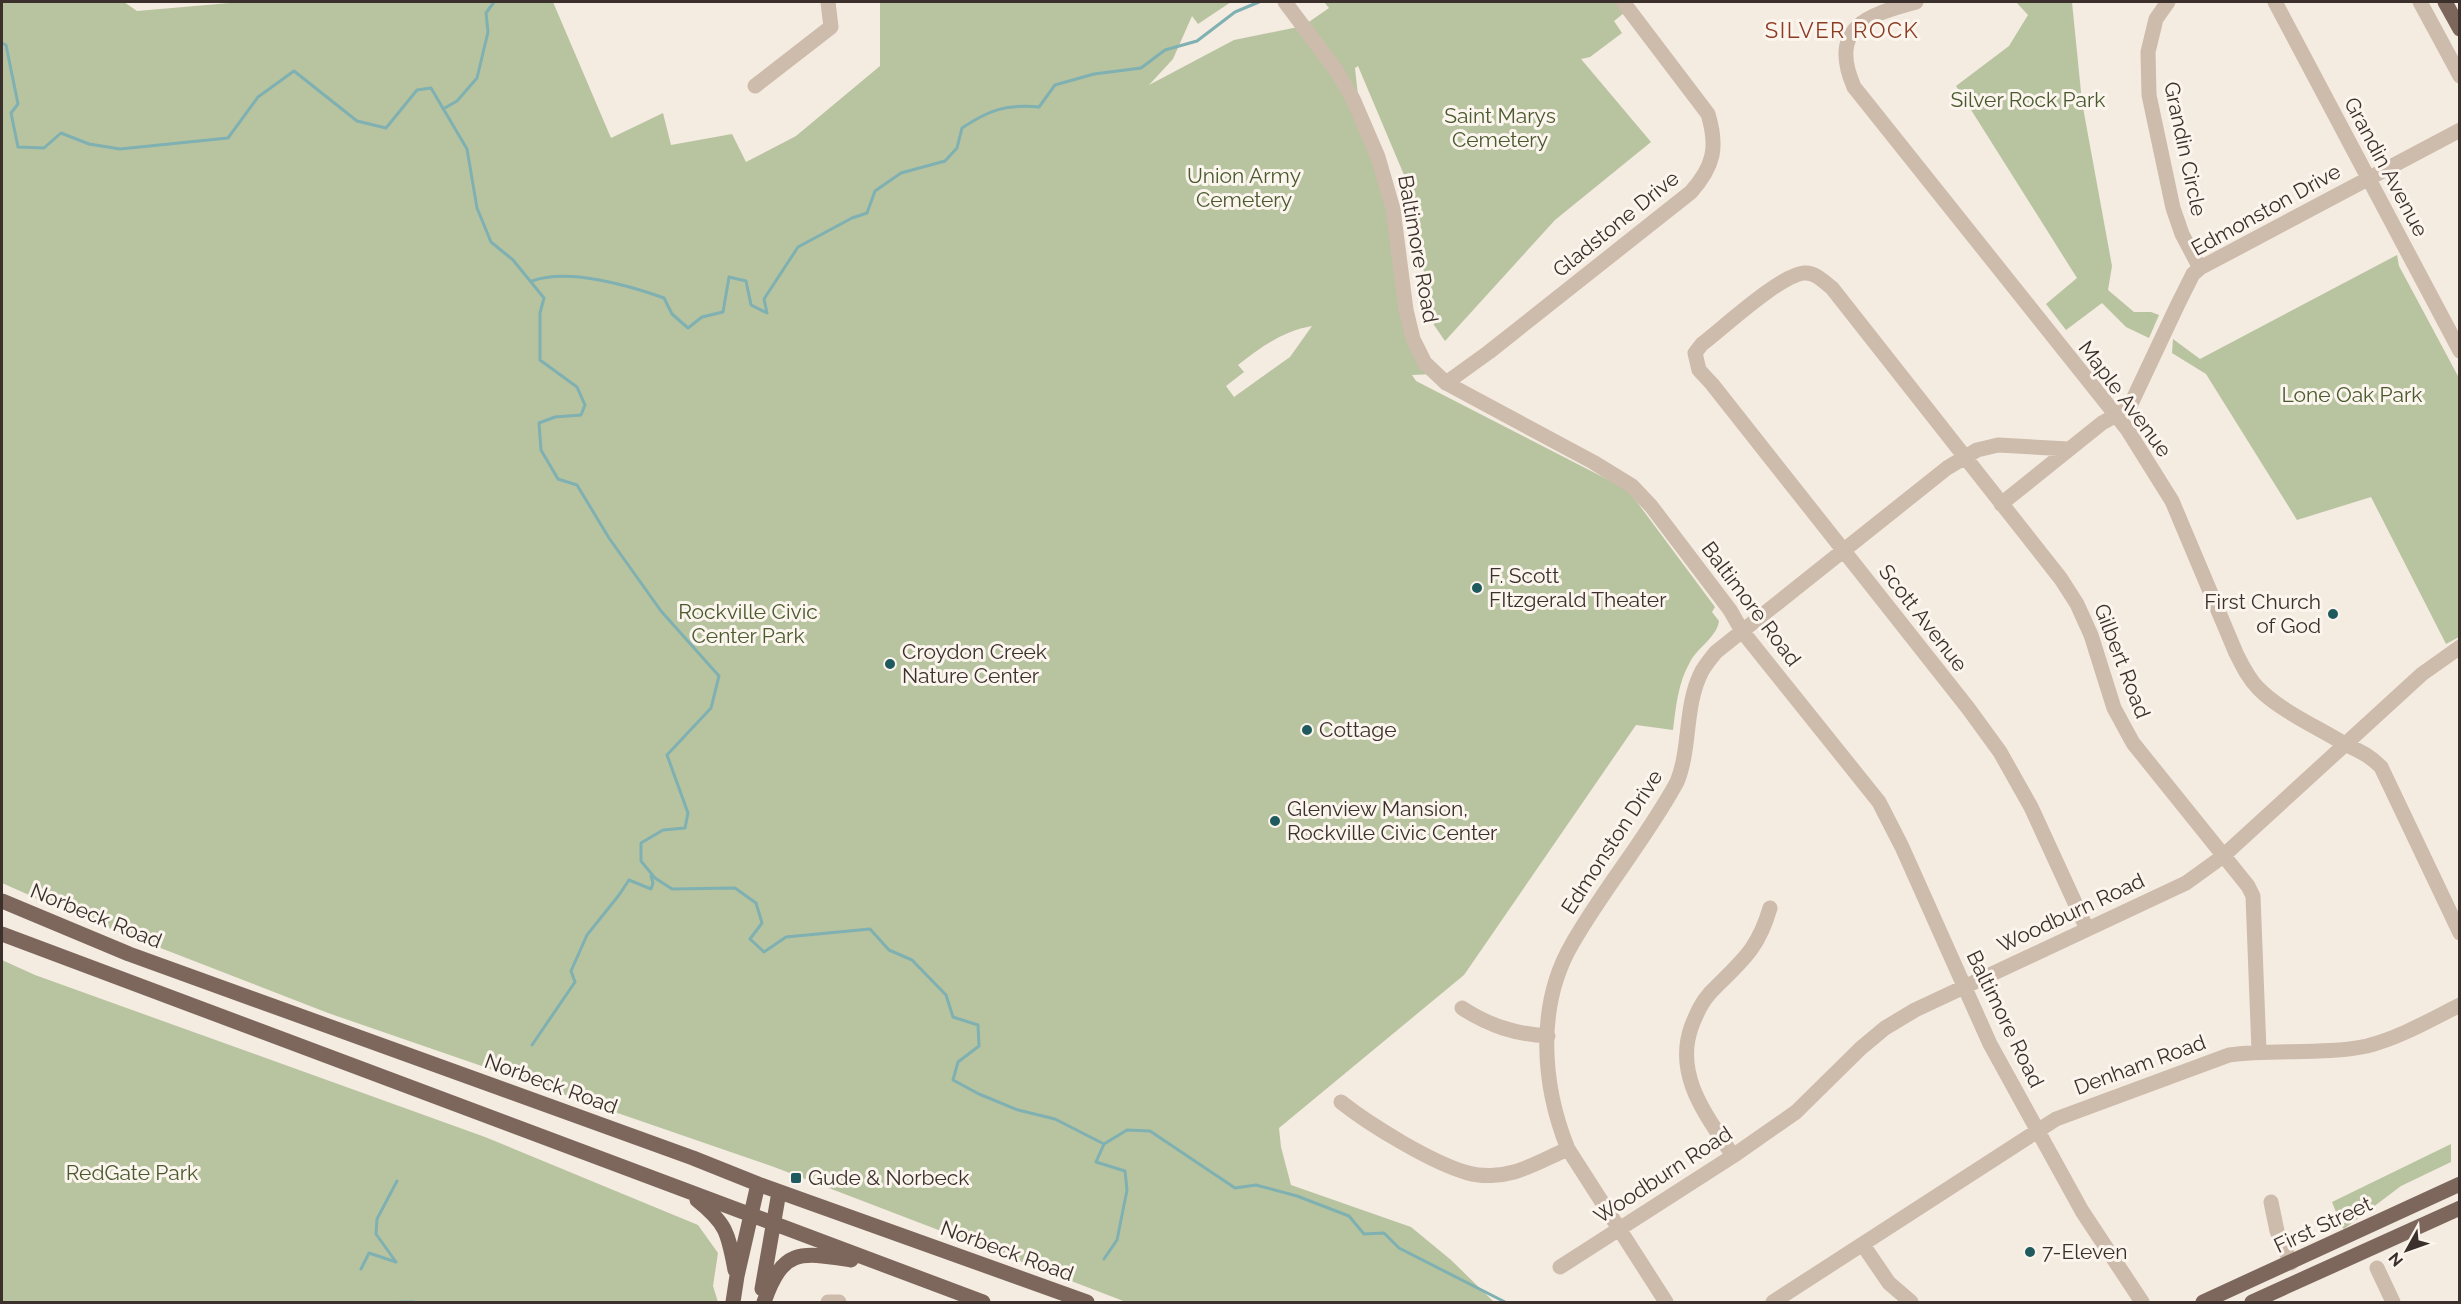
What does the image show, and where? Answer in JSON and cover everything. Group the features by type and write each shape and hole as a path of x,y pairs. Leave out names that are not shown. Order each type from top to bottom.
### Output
{"main road":[{"path":"2445,2 2459,27"},
{"name":"Norbeck Road","path":"2,901 129,954 693,1158 779,1192 1088,1302"},
{"path":"2,934 983,1302"},
{"path":"733,1302 758,1184"},
{"name":"First Street","path":"2203,1302 2460,1184"},
{"path":"685,1190 713,1213 726,1228 737,1276"},
{"path":"762,1302 779,1192"},
{"name":"First Street","path":"2252,1302 2460,1208"},
{"path":"762,1302 772,1278 781,1266 796,1257 812,1254 881,1265"}],"street":[{"path":"755,86 831,27 828,2"},
{"name":"Baltimore Road","path":"1285,2 1342,80 1353,99 1378,157 1394,209 1406,310 1413,339 1425,363 1446,383 1593,462 1632,486 1651,506 1730,610 1742,631 1879,802 1902,847 1990,1044 2082,1211 2142,1302"},
{"name":"Gladstone Drive","path":"1446,383 1490,352 1691,192 1706,176 1711,163 1714,134 1708,114 1623,2"},
{"name":"Maple Avenue","path":"1916,2 1865,18 1847,42 1846,69 1854,87 2127,429 2172,501 2235,653 2248,676 2275,702 2347,745 2362,751 2382,767 2460,933"},
{"name":"Grandin Circle","path":"2168,2 2156,19 2148,52 2149,95 2173,208 2182,234 2200,268"},
{"name":"Grandin Avenue","path":"2275,2 2460,351"},
{"path":"2420,2 2460,76"},
{"name":"Edmonston Drive","path":"2001,504 2102,423 2129,408 2193,274 2200,268 2460,130"},
{"name":"Gilbert Road","path":"1695,353 1702,344 1787,277 1805,273 1818,276 1832,288 2061,579 2078,604 2091,635 2114,708 2133,743 2222,857 2248,886 2253,896 2259,1051"},
{"name":"Scott Avenue","path":"1695,353 1699,370 1968,708 2000,752 2031,807 2087,929"},
{"name":"Edmonston Drive","path":"1666,1302 1568,1149 1557,1122 1547,1058 1548,1036 1554,987 1571,945 1677,782 1684,764 1691,712 1702,671 1716,651 1947,468 1977,450 1998,445 2068,449"},
{"name":"Woodburn Road","path":"1560,1267 1796,1112 1861,1048 1885,1028 1915,1010 1964,986 2186,883 2222,857 2422,674 2460,647"},
{"path":"1732,1156 1696,1099 1689,1083 1686,1057 1689,1034 1699,1007 1754,949 1764,930 1770,908"},
{"name":"Denham Road","path":"1773,1302 2056,1119 2229,1055 2259,1051 2366,1046 2394,1037 2460,1005"},
{"path":"1462,1008 1484,1022 1502,1029 1548,1036"},
{"path":"1341,1102 1358,1116 1443,1163 1470,1174 1492,1175 1514,1172 1568,1149"},
{"path":"2271,1202 2277,1231 2291,1263"},
{"path":"1863,1245 1889,1283 1911,1302"},
{"path":"2377,1268 2393,1302"},
{"path":"828,1302 839,1302"}],"green space":[{"name":"Rockville Civic Center Park","path":"2,2 124,2 137,11 241,2 553,2 611,138 663,113 671,145 732,134 746,162 796,136 880,66 880,2 1231,2 1198,24 1192,16 1173,59 1149,85 1234,40 1303,26 1329,8 1324,2 1623,2 1629,9 1614,21 1622,33 1590,57 1581,59 1651,142 1555,220 1445,341 1434,325 1407,182 1358,66 1355,68 1360,114 1378,157 1406,310 1435,374 1412,375 1416,381 1628,490 1715,607 1712,612 1719,621 1715,632 1693,657 1686,670 1678,695 1673,730 1636,725 1464,975 1279,1128 1281,1147 1291,1185 1411,1227 1451,1260 1494,1302 1126,1302 774,1167 328,1013 65,911 2,883","holes":["1312,326 1290,357 1234,397 1226,386 1244,372 1238,365 1255,352 1282,336"]},
{"name":"Silver Rock Park","path":"2016,2 2072,2 2082,102 2112,266 2108,290 2134,312 2151,312 2159,315 2149,338 2126,327 2102,303 2066,330 2046,304 2077,278 1956,86 2009,46 2028,15"},
{"name":"Lone Oak Park","path":"2397,255 2399,266 2459,378 2459,637 2446,644 2371,497 2297,520 2206,374 2172,353 2173,339 2200,359"},
{"name":"RedGate Park","path":"2,960 35,975 485,1137 698,1225 718,1253 713,1286 718,1302 2,1302"},
{"path":"2451,1144 2451,1162 2401,1186 2344,1229 2342,1227 2332,1202"}],"waterway":[{"path":"443,109 457,101 477,78 488,32 486,13 494,2"},
{"path":"532,281 547,277 580,277 633,288 664,298 672,314 688,328 702,317 723,312 729,277 746,281 751,305 767,313 764,299 798,247 852,218 867,213 875,191 901,173 945,161 957,148 962,128 998,110 1017,106 1039,107 1055,85 1094,74 1141,68 1165,50 1197,41 1235,12 1259,2"},
{"path":"2,43 6,45 18,104 11,113 18,147 44,148 61,133 89,144 120,149 228,138 258,97 294,71 357,121 386,128 417,90 431,88 467,149 477,208 491,242 513,260 544,298 540,313 540,360 577,387 585,405 581,415 555,417 539,423 541,450 558,479 577,485 609,538 661,611 719,676 711,708 667,755 688,813 685,828 663,830 641,843 641,861 655,878 672,889 735,888 756,903 762,923 750,939 764,952 786,937 870,929 889,950 912,960 946,995 953,1017 978,1025 979,1046 958,1062 953,1080 979,1094 1018,1110 1055,1119 1104,1144 1127,1130 1150,1131 1235,1188 1256,1185 1297,1196 1349,1216 1364,1234 1384,1233 1399,1248 1505,1302"},
{"path":"532,1045 575,982 571,971 587,935 629,880 651,889 653,883 651,876"},
{"path":"1104,1144 1096,1162 1125,1171 1127,1190 1117,1240 1104,1259"},
{"path":"361,1269 369,1253 396,1262 376,1234 377,1219 397,1181"},
{"path":"400,1302 414,1302"}],"place":[{"name":"F. Scott FItzgerald Theater","path":"1477,588"},
{"name":"First Church of God","path":"2333,614"},
{"name":"Croydon Creek Nature Center","path":"890,664"},
{"name":"Cottage","path":"1307,730"},
{"name":"Glenview Mansion, Rockville Civic Center","path":"1275,821"},
{"name":"Gude & Norbeck","path":"796,1178"},
{"name":"7-Eleven","path":"2030,1252"}],"district":[{"name":"SILVER ROCK","path":"1842,30"}],"park label":[{"name":"Saint Marys Cemetery","path":"1500,128"},
{"name":"Union Army Cemetery","path":"1244,188"}]}
